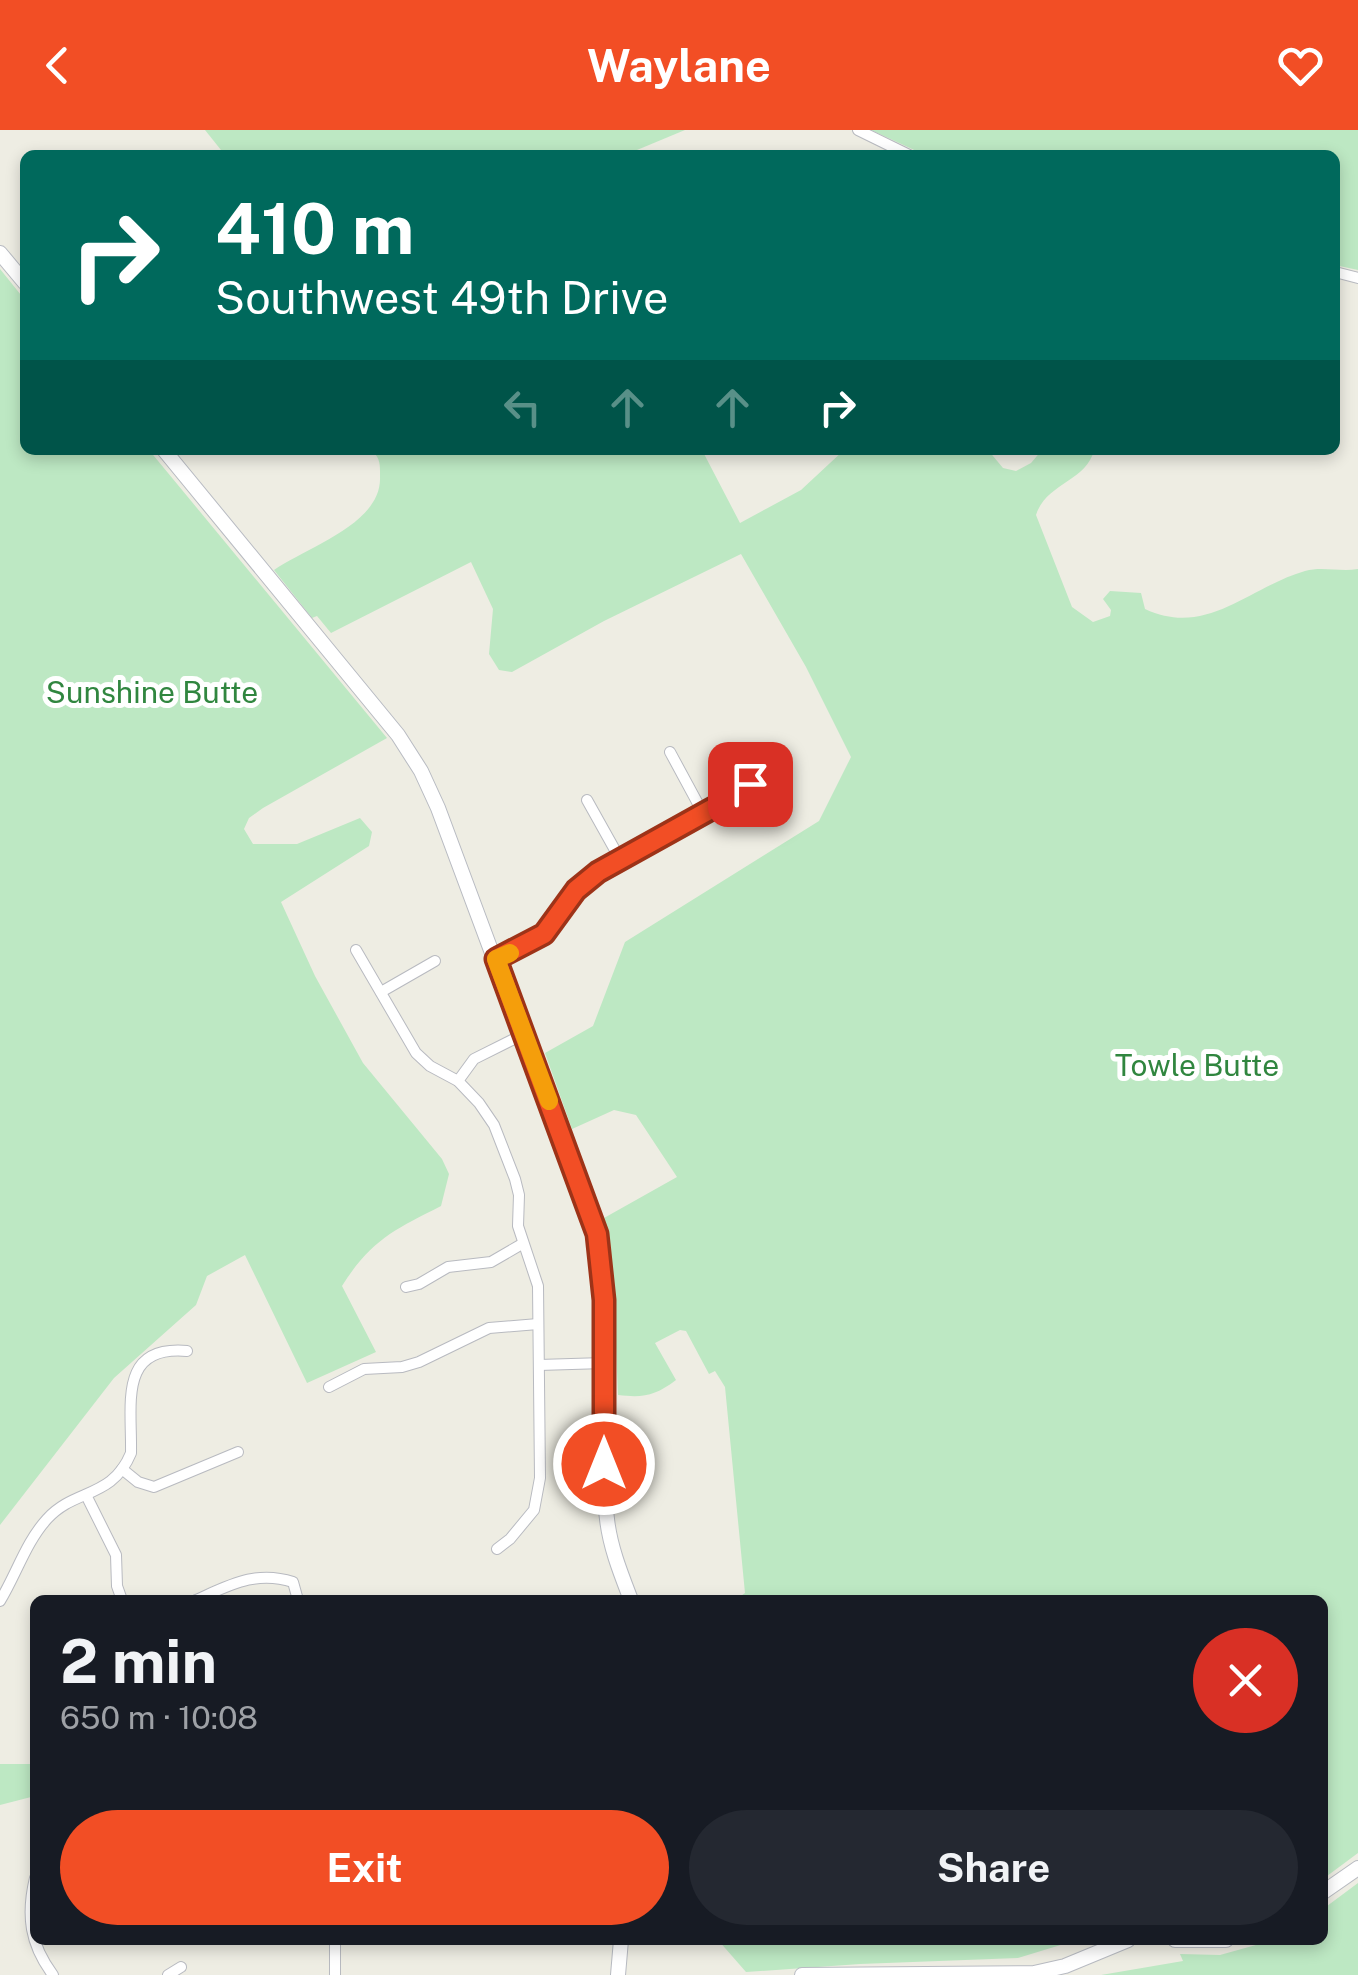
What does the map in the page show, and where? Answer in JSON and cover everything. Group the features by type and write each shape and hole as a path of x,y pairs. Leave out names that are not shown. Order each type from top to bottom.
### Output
{"main road":[{"path":"0,253 20,277"},
{"path":"168,455 398,735 438,808 597,1234 602,1269 607,1522 629,1595"},
{"path":"1328,1889 1358,1868"},
{"path":"618,1975 621,1945"},
{"path":"802,1975 1034,1974 1116,1945"}],"street":[{"path":"858,130 899,150"},
{"path":"670,752 703,812"},
{"path":"496,959 544,934 586,880 742,792 754,776"},
{"path":"587,800 620,859"},
{"path":"356,950 416,1053 430,1066 458,1081 487,1114 519,1195 518,1226 538,1286 540,1478 537,1512 497,1549"},
{"path":"381,992 435,960"},
{"path":"458,1081 474,1060 524,1034"},
{"path":"406,1287 448,1267 491,1262 522,1244"},
{"path":"328,1387 364,1368 402,1367 419,1362 489,1328 538,1324"},
{"path":"0,1601 38,1529 50,1515 108,1486 122,1469 131,1452 133,1383 142,1363 156,1352 187,1351"},
{"path":"539,1365 604,1363"},
{"path":"122,1469 138,1482 154,1487 238,1452"},
{"path":"86,1495 116,1555 120,1595"},
{"path":"207,1595 242,1579 273,1576 293,1582 297,1595"},
{"path":"36,1945 53,1975"},
{"path":"335,1975 336,1945"},
{"path":"168,1975 182,1967"}],"green space":[{"path":"205,130 685,130 637,150 221,150"},
{"path":"871,130 1358,130 1358,270 1340,266 1340,150 914,150"},
{"name":"Sunshine Butte","path":"0,269 20,294 20,455 153,455 387,738 263,808 249,818 244,829 253,844 297,844 360,818 372,832 369,846 281,902 315,976 363,1063 442,1159 449,1174 441,1206 385,1238 363,1257 342,1286 376,1352 307,1383 245,1255 207,1276 196,1305 114,1378 0,1525"},
{"name":"Towle Butte","path":"376,455 705,455 740,523 801,490 839,455 992,455 1003,468 1016,471 1038,455 1092,455 1083,469 1048,496 1036,515 1072,607 1093,622 1110,616 1111,610 1103,599 1110,591 1141,593 1145,609 1188,618 1227,607 1305,571 1358,569 1358,1853 1328,1875 1328,1595 742,1595 745,1593 725,1387 715,1371 709,1374 686,1331 680,1330 655,1343 676,1380 648,1395 618,1395 613,1275 604,1218 677,1177 636,1115 614,1110 572,1129 545,1053 593,1026 625,942 819,821 851,757 806,667 741,554 604,621 512,672 499,670 489,654 493,609 471,562 331,633 317,616 312,618 274,570 340,532 369,508 377,494"},
{"path":"0,1764 30,1764 30,1797 0,1805"},
{"path":"1358,1883 1358,1975 1101,1975 1183,1961 1180,1954 1220,1955 1256,1945 1328,1945 1328,1905"},
{"path":"722,1945 1061,1945 1018,1958 746,1972"}],"slow traffic":[{"path":"510,953 496,959 549,1101"}],"route":[{"path":"604,1464 604,1300 600,1248 496,959 544,934 586,880 750,784"}]}
